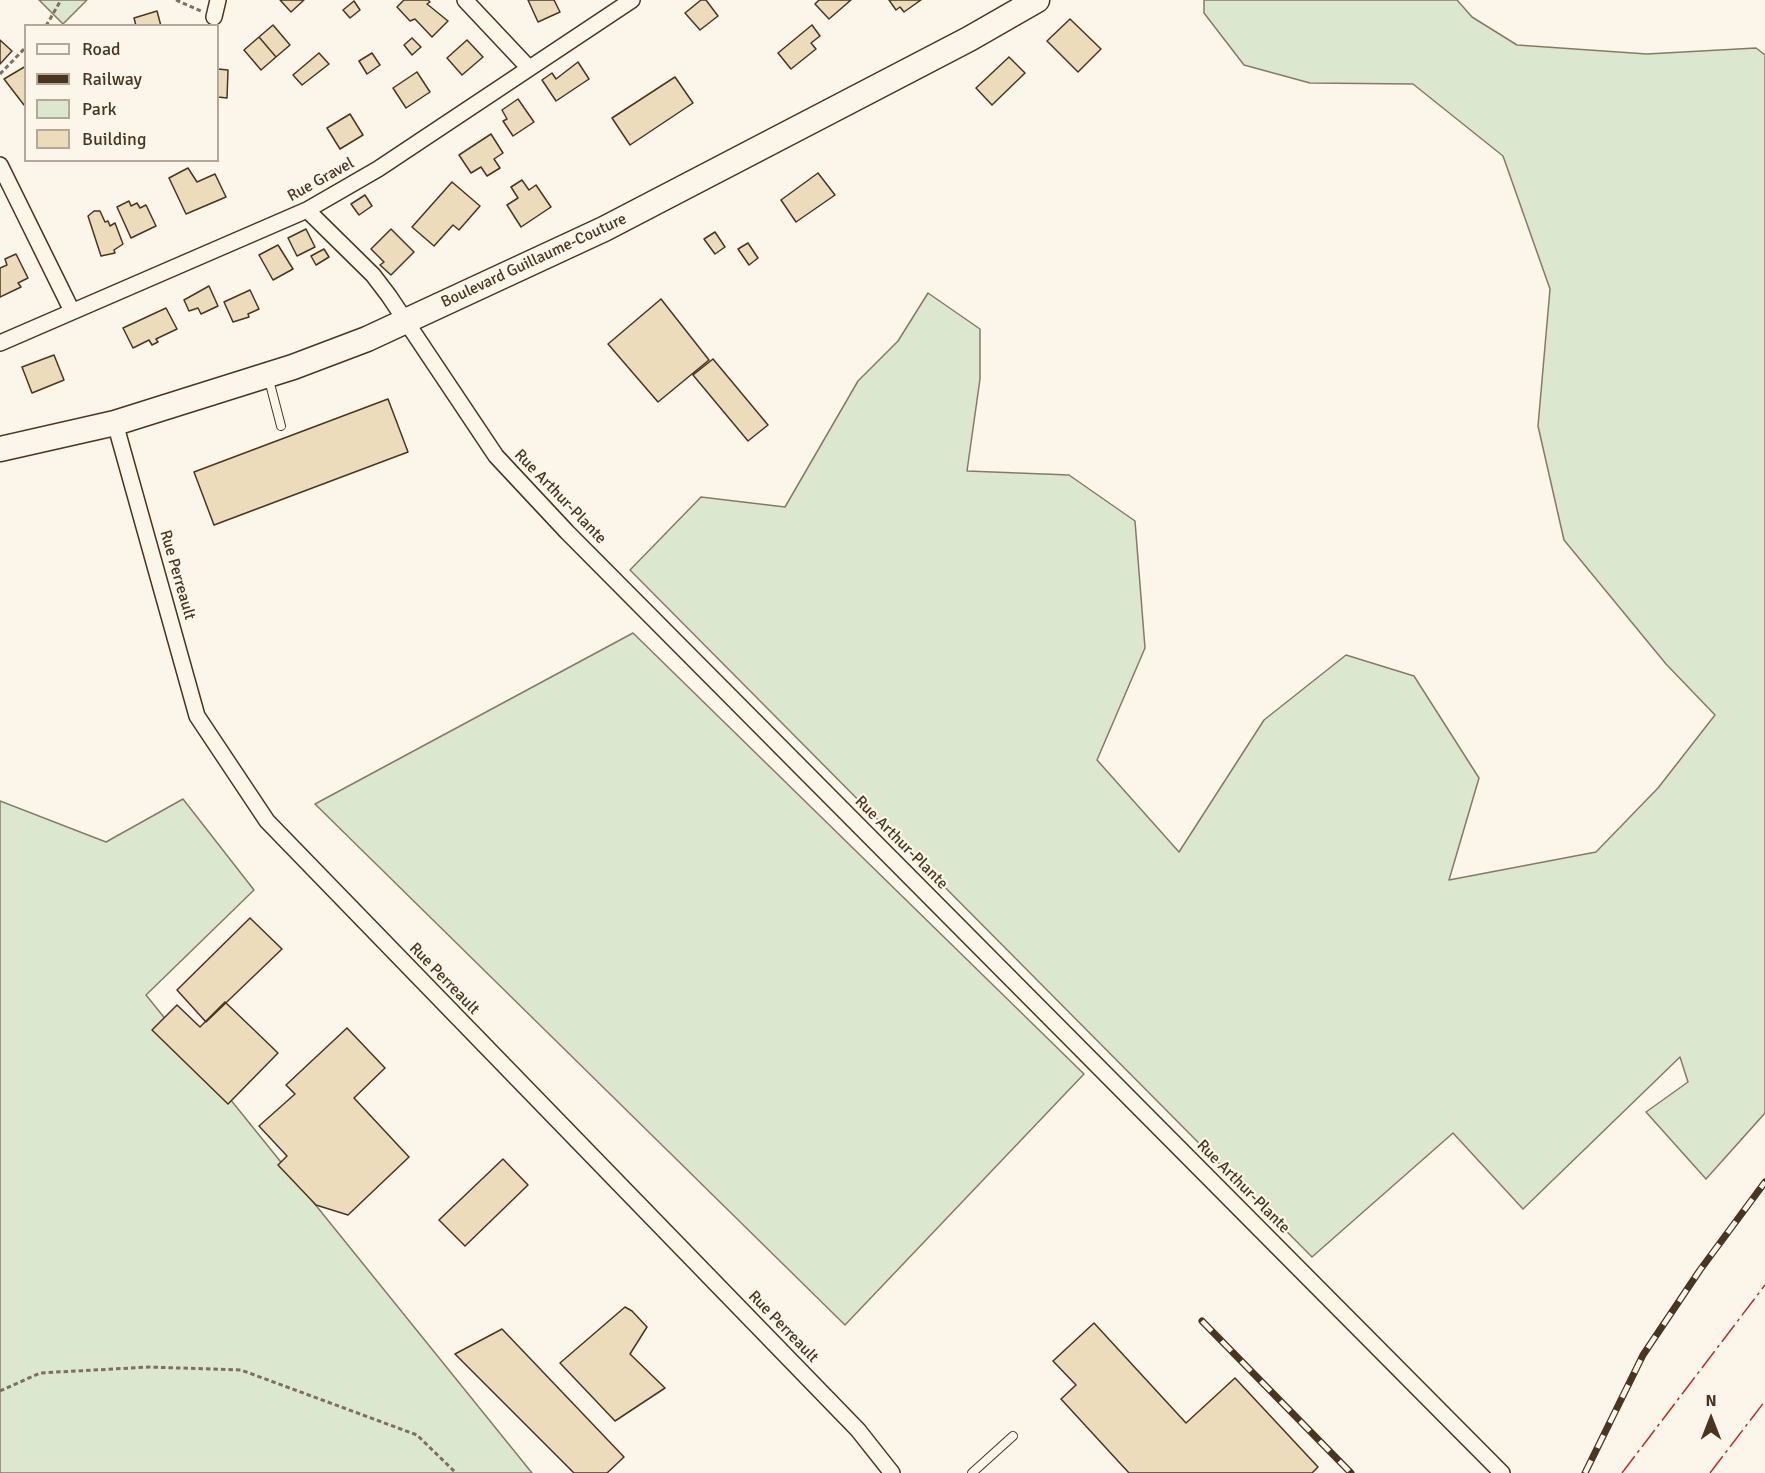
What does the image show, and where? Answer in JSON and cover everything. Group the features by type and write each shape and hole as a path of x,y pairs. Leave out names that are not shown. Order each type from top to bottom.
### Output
{"main road":[{"name":"Boulevard Guillaume-Couture","path":"0,449 115,423 268,375 405,322 604,229 969,39 1037,0"}],"street":[{"path":"213,17 218,0"},
{"path":"465,0 528,67"},
{"name":"Rue Gravel","path":"0,343 307,210 378,169 528,67 632,0"},
{"path":"0,165 72,311"},
{"name":"Rue Arthur-Plante","path":"307,210 373,275 496,456 567,532 1502,1473"},
{"name":"Rue Perreault","path":"115,423 197,716 267,821 858,1430 892,1473"}],"lane":[{"path":"268,375 281,426"},
{"path":"972,1473 1013,1436"}],"path":[{"path":"47,24 61,0"},
{"path":"176,0 213,17"},
{"path":"0,74 24,49"},
{"path":"0,1390 40,1373 149,1367 241,1370 417,1435 456,1473"}],"green space":[{"path":"39,0 87,0 63,24"},
{"path":"1204,0 1457,0 1472,17 1517,45 1647,54 1756,48 1765,55 1765,1113 1706,1179 1646,1112 1688,1082 1680,1057 1523,1209 1453,1133 1312,1257 630,570 701,497 785,507 858,381 898,341 928,293 980,329 980,379 967,471 1069,475 1135,521 1145,648 1097,760 1179,852 1264,720 1346,655 1414,676 1479,778 1449,880 1596,852 1658,788 1715,715 1666,664 1564,540 1538,426 1550,289 1503,156 1413,84 1310,83 1244,65 1204,13"},
{"path":"633,633 1084,1074 845,1325 315,804"},
{"path":"183,799 254,890 146,995 532,1473 0,1473 0,801 106,842"}],"building":[{"path":"280,0 304,0 291,12"},
{"path":"404,0 428,0 430,2 427,4 448,21 432,37 415,19 410,21 397,7"},
{"path":"528,0 554,0 560,12 538,22"},
{"path":"701,0 706,0 718,16 700,30 685,13"},
{"path":"819,0 851,0 829,19 815,4"},
{"path":"889,0 921,0 904,12 900,7 896,10"},
{"path":"354,1 360,10 350,18 343,10"},
{"path":"157,11 160,24 136,24 134,18"},
{"path":"1070,19 1101,49 1078,72 1047,41"},
{"path":"273,25 290,45 276,57 259,37"},
{"path":"812,25 820,36 811,43 816,49 791,69 778,53"},
{"path":"259,37 276,57 261,70 244,50"},
{"path":"412,38 421,47 412,55 404,45"},
{"path":"0,40 12,51 0,64"},
{"path":"467,40 483,57 462,75 447,58"},
{"path":"319,53 329,64 302,85 293,75"},
{"path":"372,53 380,65 367,74 359,61"},
{"path":"1009,57 1025,73 992,105 976,88"},
{"path":"578,62 589,79 556,101 542,80 552,73 556,79"},
{"path":"24,67 24,105 4,79"},
{"path":"219,69 228,70 227,98 219,97"},
{"path":"417,72 430,92 406,108 393,88"},
{"path":"675,77 693,103 630,145 612,118"},
{"path":"518,99 534,122 513,136 503,121 507,119 502,110"},
{"path":"350,114 363,135 340,149 327,128"},
{"path":"491,134 503,153 494,159 500,168 487,176 481,167 471,173 459,155"},
{"path":"188,168 197,182 215,174 226,197 186,214 169,178"},
{"path":"818,173 835,195 796,222 781,200"},
{"path":"522,180 529,190 536,185 551,207 521,227 507,205 518,198 511,187"},
{"path":"452,182 480,206 459,230 453,225 434,246 412,227"},
{"path":"365,195 372,206 359,215 351,204"},
{"path":"129,201 131,206 137,203 140,208 146,205 156,226 131,238 117,207"},
{"path":"94,211 100,211 105,222 108,221 110,226 115,223 123,244 114,250 115,253 101,256 88,216"},
{"path":"306,229 315,247 297,256 288,238"},
{"path":"391,229 414,252 391,275 380,265 384,262 371,249"},
{"path":"715,232 725,247 715,254 704,239"},
{"path":"748,243 758,258 749,265 738,249"},
{"path":"278,245 293,269 273,280 259,255"},
{"path":"324,249 329,257 316,265 311,256"},
{"path":"16,254 28,278 18,283 21,287 0,297 0,268 7,265 5,259"},
{"path":"209,286 218,306 201,314 198,308 189,311 184,300"},
{"path":"250,290 259,309 248,314 249,317 233,322 224,302"},
{"path":"661,299 709,360 658,402 608,344"},
{"path":"166,308 177,329 156,339 158,342 152,345 149,340 133,348 123,328"},
{"path":"54,355 64,380 32,393 22,367"},
{"path":"713,359 768,425 748,441 693,375"},
{"path":"388,399 408,452 214,525 194,472"},
{"path":"250,918 282,949 206,1022 177,990"},
{"path":"225,1002 278,1053 228,1104 152,1030 177,1005 200,1027"},
{"path":"347,1028 385,1068 354,1098 409,1157 348,1215 316,1205 278,1165 287,1156 259,1126 295,1094 286,1085"},
{"path":"503,1159 528,1185 465,1246 439,1220"},
{"path":"625,1307 647,1327 630,1354 665,1388 615,1421 560,1363"},
{"path":"1094,1323 1186,1423 1235,1378 1318,1467 1312,1473 1129,1473 1061,1399 1076,1385 1053,1361"},
{"path":"502,1329 624,1457 607,1473 574,1473 455,1354"}],"railway":[{"path":"1585,1473 1643,1355 1700,1270 1765,1182"},
{"path":"1202,1321 1351,1473"}],"power":[{"path":"1622,1473 1765,1285"},
{"path":"1710,1473 1765,1401"}]}
